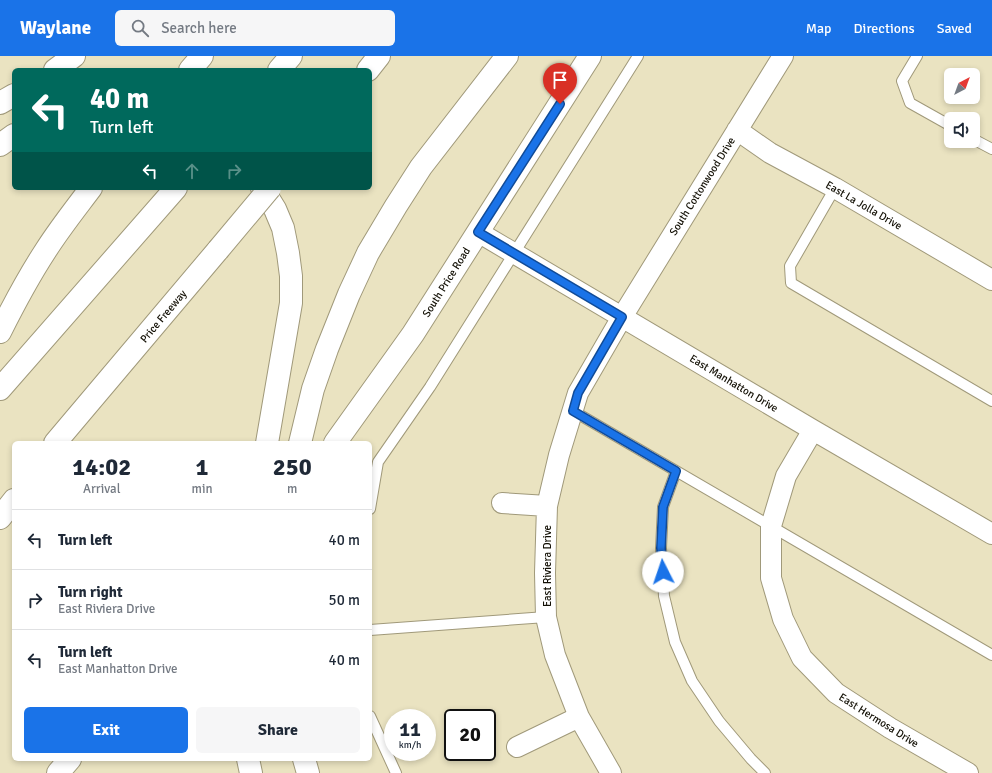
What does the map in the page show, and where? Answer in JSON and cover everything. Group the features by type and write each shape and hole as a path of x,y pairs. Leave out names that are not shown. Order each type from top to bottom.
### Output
{"main road":[{"path":"58,68 74,56"},
{"path":"192,68 202,56"},
{"path":"281,68 291,56"},
{"path":"370,68 379,56"},
{"path":"300,441 313,389 327,349 349,294 368,253 396,206 422,167 507,56"},
{"name":"South Price Road","path":"336,441 413,334 590,56"},
{"path":"0,103 12,96"},
{"path":"0,145 12,136"},
{"path":"4,323 22,289 46,250 89,190"},
{"path":"263,190 275,209 283,228 291,276 291,303 267,441"},
{"name":"Price Freeway","path":"58,441 268,190"},
{"path":"0,389 174,191"},
{"path":"0,507 12,493"},
{"path":"0,518 12,503"},
{"path":"58,773 68,761"},
{"path":"248,761 251,773"},
{"path":"305,761 308,773"}],"street":[{"name":"South Cottonwood Drive","path":"622,317 783,56"},
{"name":"East La Jolla Drive","path":"737,130 770,153 836,188 992,280"},
{"name":"East Manhatton Drive","path":"478,232 992,534"},
{"name":"East Riviera Drive","path":"611,773 579,718 555,655 546,617 545,574 547,506 559,454 578,393 622,317"},
{"name":"East Hermosa Drive","path":"813,430 786,476 771,526 771,578 783,619 802,658 836,693 890,728 968,773"},
{"path":"502,503 547,506"},
{"path":"517,747 579,718"}],"lane":[{"path":"372,497 378,462 430,387 638,56"},
{"path":"917,56 902,81 910,103 944,122"},
{"path":"980,142 992,149"},
{"path":"836,188 790,266 791,283 992,401"},
{"path":"573,411 992,655"},
{"path":"676,471 663,507 661,548 664,596 675,642 692,681 719,722 765,773"},
{"path":"372,630 546,617"},
{"path":"372,720 396,773"}],"route":[{"path":"560,104 478,232 622,317 578,393 573,411 676,471 663,507 661,548 663,572"}]}
